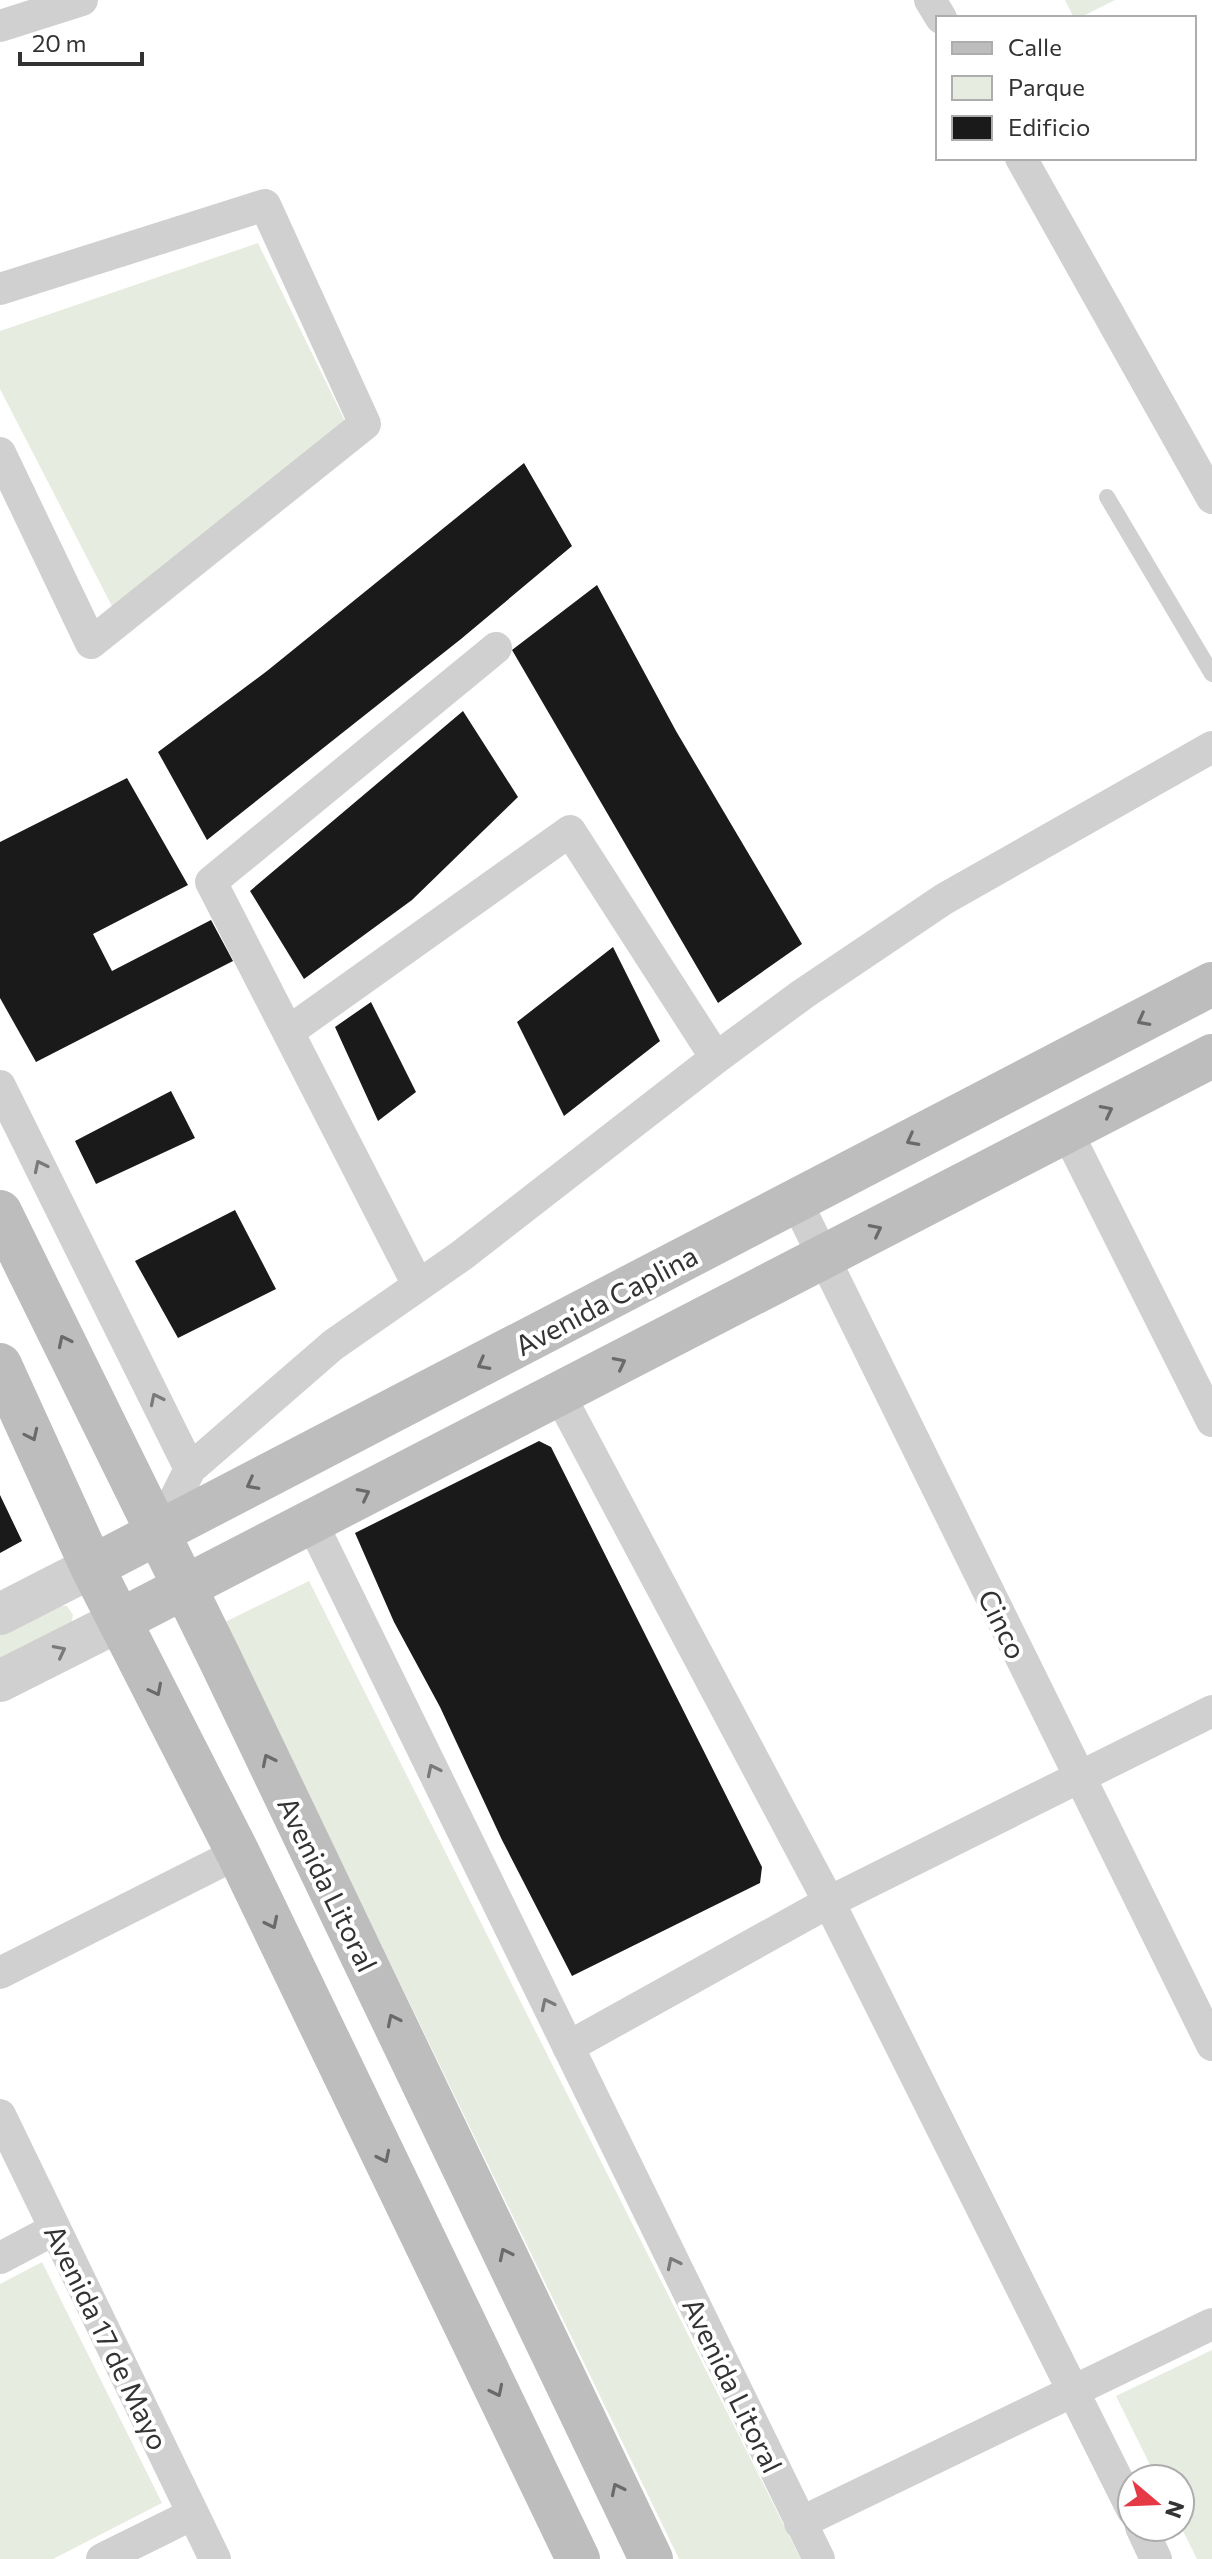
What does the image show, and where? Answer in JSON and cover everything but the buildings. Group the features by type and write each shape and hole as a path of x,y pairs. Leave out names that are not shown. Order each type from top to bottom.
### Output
{"main road":[{"name":"Avenida Caplina","path":"92,1567 1212,984"},
{"path":"121,1620 1212,1056"},
{"name":"Avenida Litoral","path":"0,1212 185,1587 651,2559"},
{"path":"0,1365 92,1567 238,1853 578,2559"}],"street":[{"path":"0,26 82,0"},
{"path":"1022,160 1212,498"},
{"path":"0,289 265,205 365,424 91,643 0,453"},
{"path":"418,1285 211,882 496,648"},
{"path":"158,1533 190,1469 333,1345 418,1285 716,1058 803,994 944,899 1212,747"},
{"path":"288,1032 570,831 716,1058"},
{"path":"0,1086 190,1469"},
{"path":"1067,1132 1212,1421"},
{"name":"Cinco","path":"796,1201 1212,2045"},
{"path":"559,1394 829,1902 1116,2476"},
{"name":"Avenida Litoral","path":"311,1521 819,2559"},
{"name":"Avenida Caplina","path":"0,1614 92,1567"},
{"path":"0,1681 121,1620"},
{"path":"568,2047 829,1902 1212,1711"},
{"path":"0,1973 238,1853"},
{"name":"Avenida 17 de Mayo","path":"0,2115 215,2559"},
{"path":"0,2258 55,2229"},
{"path":"800,2523 1212,2324"},
{"path":"102,2559 193,2514"}],"lane":[{"path":"1107,497 1212,674"}],"green space":[{"path":"1065,0 1115,0 1083,16 1073,16"},
{"path":"258,243 345,421 116,614 0,389 0,331"},
{"path":"309,1581 801,2559 679,2559 225,1622"},
{"path":"54,1605 67,1606 73,1615 71,1626 0,1663 0,1632"},
{"path":"42,2262 162,2503 53,2559 0,2559 0,2284"},
{"path":"1212,2350 1212,2559 1197,2559 1189,2543 1196,2543 1196,2463 1149,2463 1116,2396"}]}
